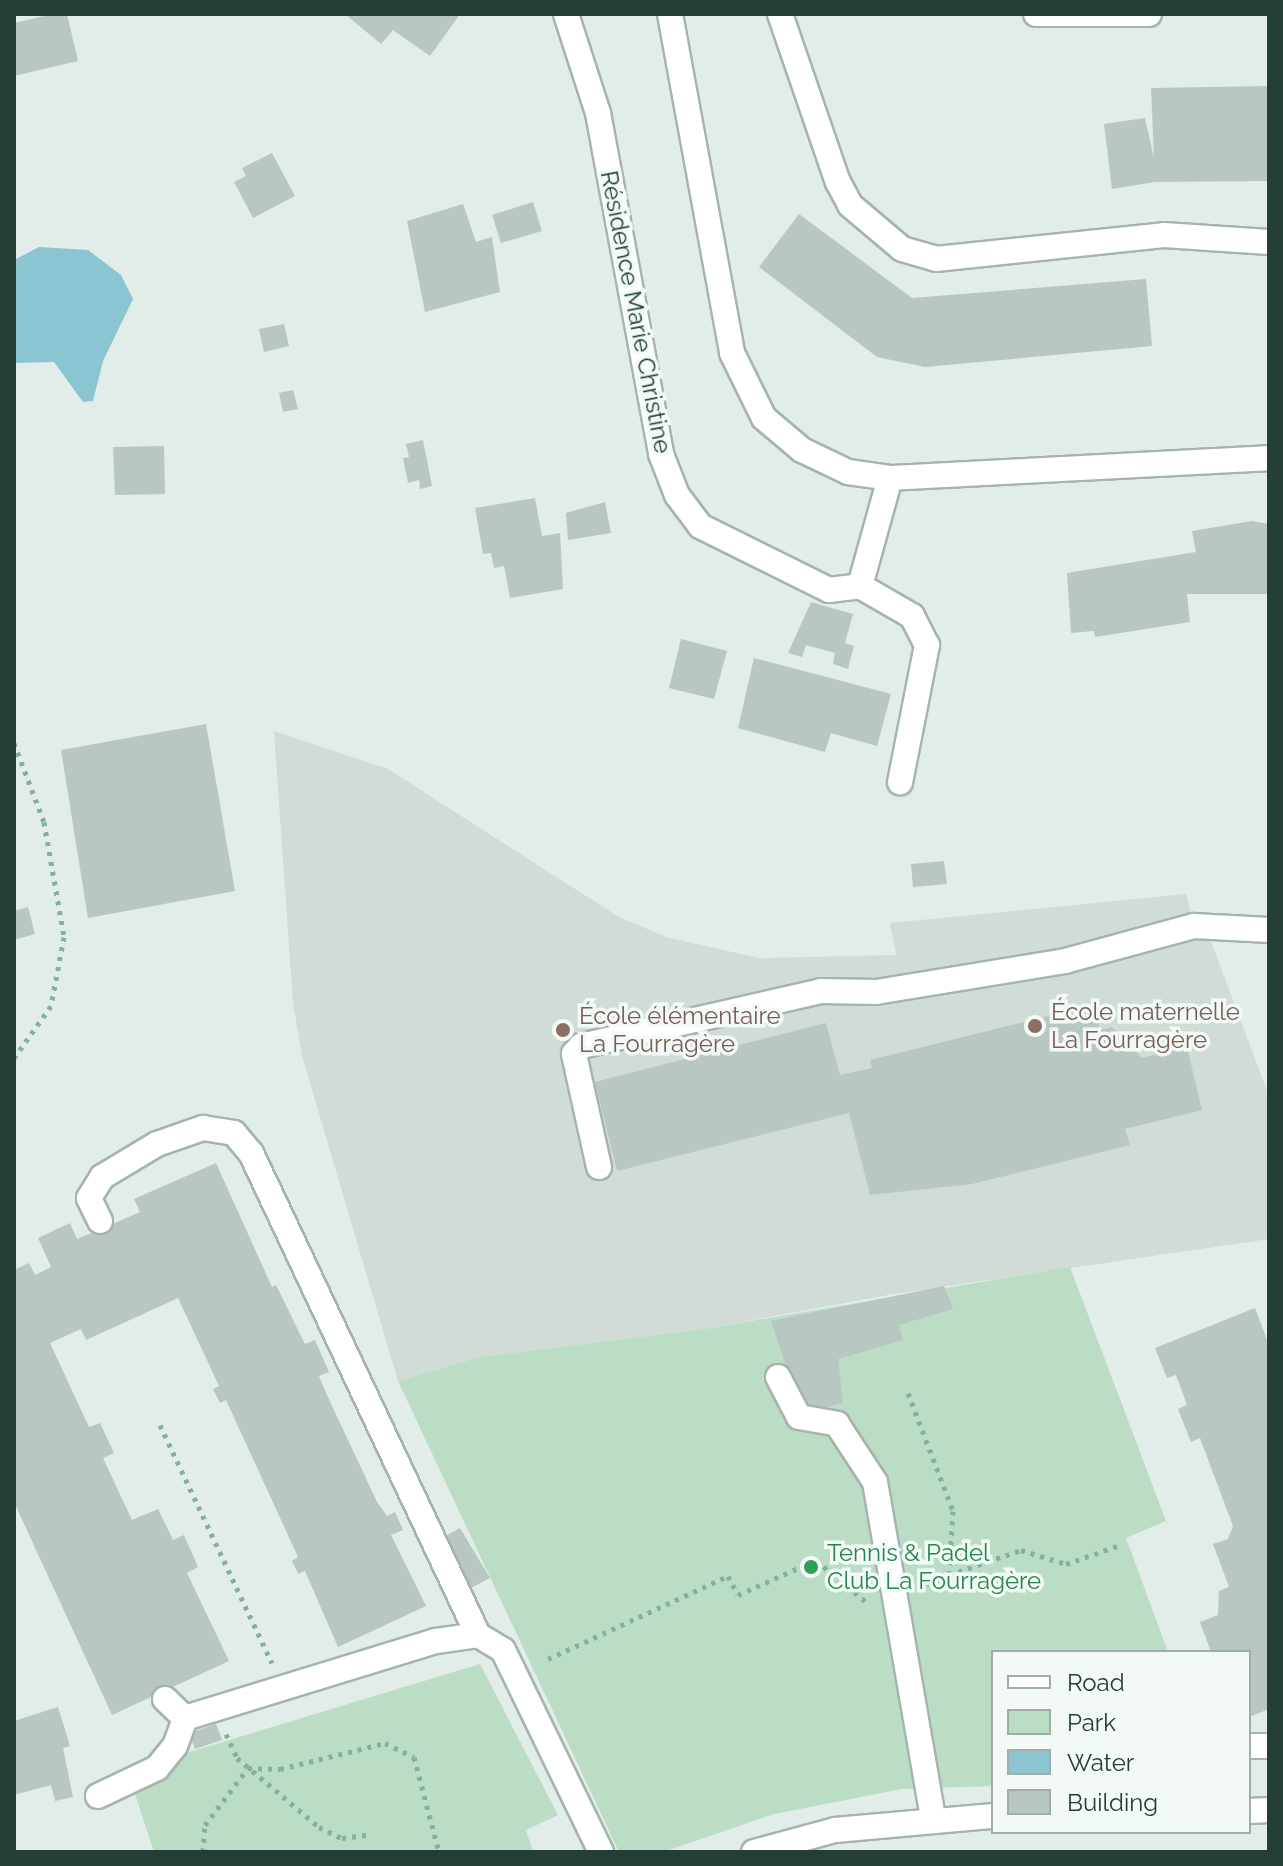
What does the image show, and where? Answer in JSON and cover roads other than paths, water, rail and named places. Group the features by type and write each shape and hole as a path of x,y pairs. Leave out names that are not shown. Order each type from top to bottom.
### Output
{"street":[{"name":"Résidence Marie Christine","path":"566,14 598,113 661,454 677,495 700,526 739,549 829,590 860,586"},
{"path":"670,14 743,382 764,418 802,450 848,472 890,478 1269,458"},
{"path":"780,14 838,182 850,205 902,249 936,259 1164,235 1269,242"},
{"path":"1036,14 1149,14"},
{"path":"890,478 860,586 912,616 927,645 900,782"},
{"path":"599,1167 574,1054 581,1046 821,991 876,992 1065,961 1194,926 1269,930"},
{"path":"100,1221 89,1198 102,1177 157,1144 203,1128 234,1133 251,1153 478,1635 503,1650 601,1852"},
{"path":"778,1377 799,1417 837,1424 875,1482 898,1593 933,1817"},
{"path":"185,1718 436,1641 478,1635"},
{"path":"165,1699 185,1718"},
{"path":"98,1796 157,1768 175,1746 185,1718"},
{"path":"754,1852 835,1830 933,1817 991,1816"}],"water":[{"path":"39,247 88,250 121,275 133,299 103,361 93,401 83,402 54,362 14,363 14,260"}],"place":[{"name":"École maternelle La Fourragère","path":"1035,1026"},
{"name":"École élémentaire La Fourragère","path":"563,1030"},
{"name":"Tennis & Padel Club La Fourragère","path":"811,1567"}]}
